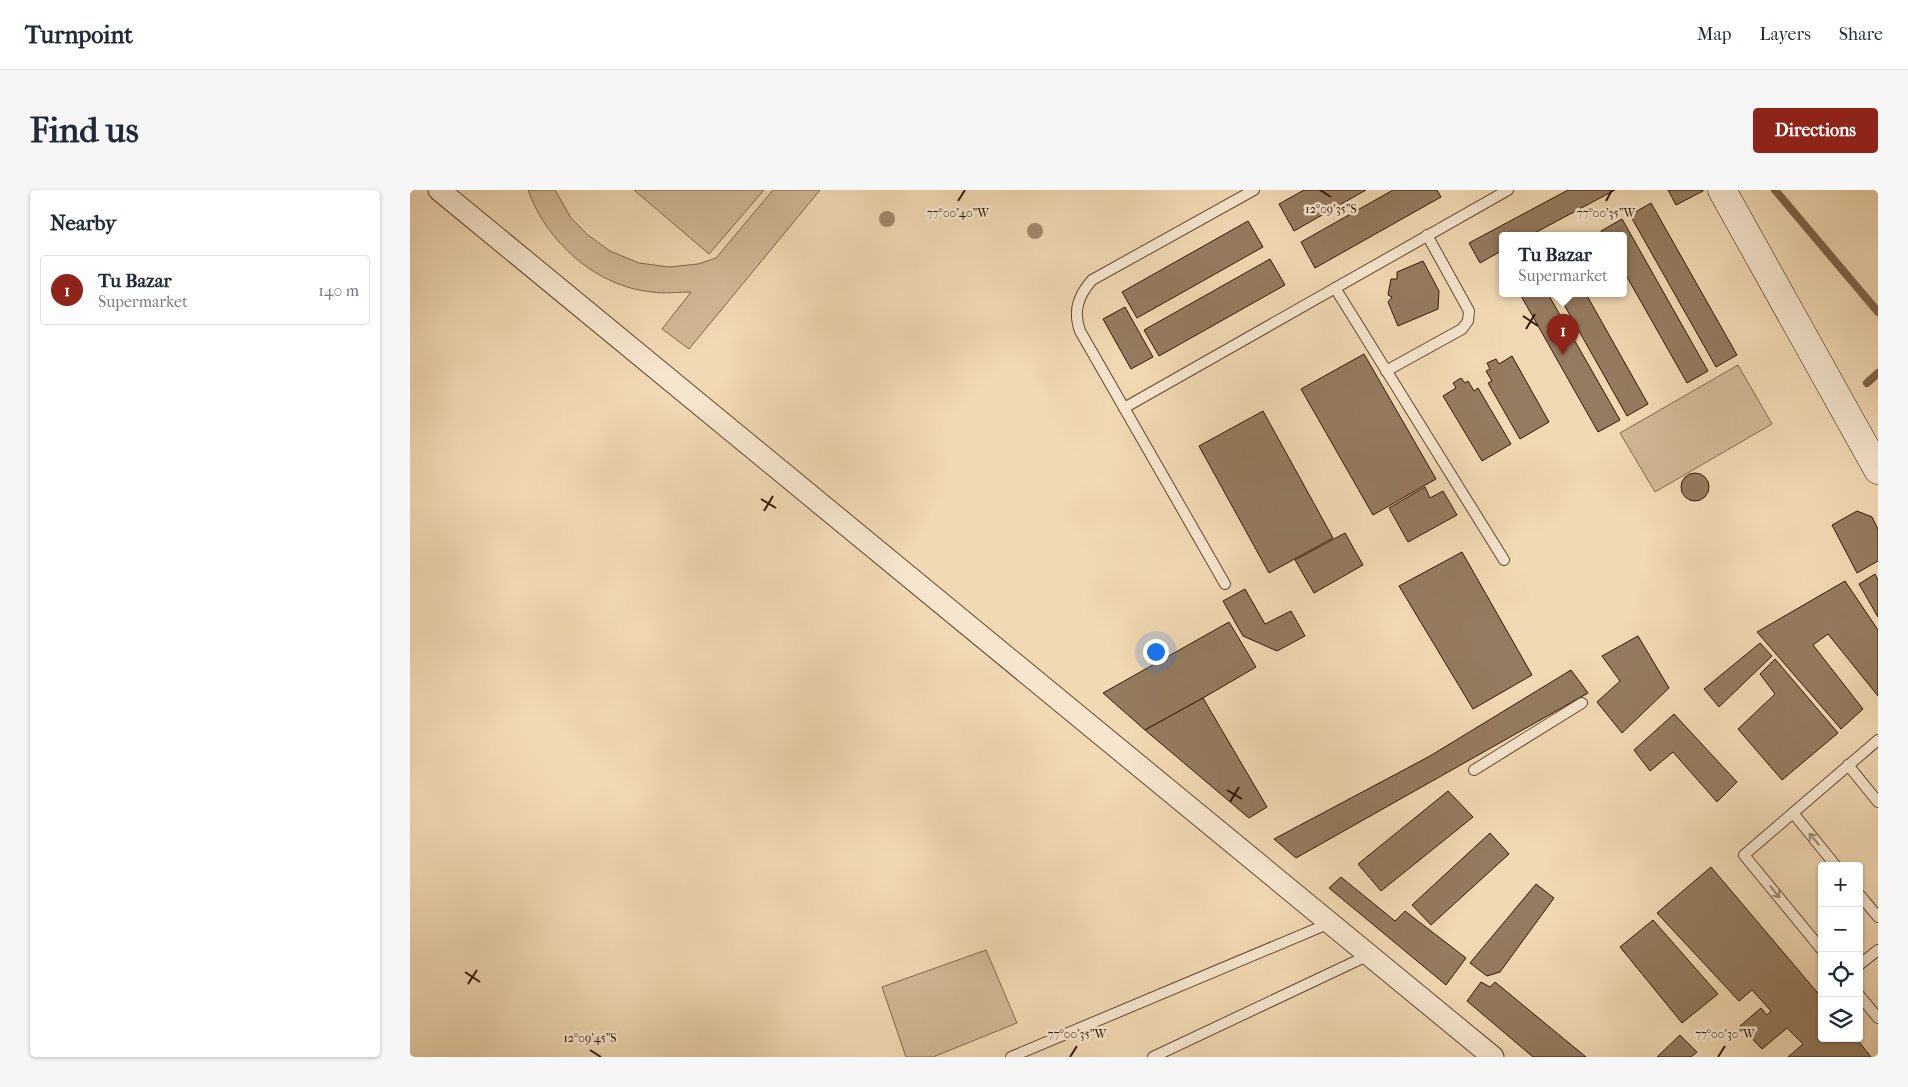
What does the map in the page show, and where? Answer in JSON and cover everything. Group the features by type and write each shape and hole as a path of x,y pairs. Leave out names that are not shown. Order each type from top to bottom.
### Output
{"street":[{"path":"439,190 1493,1057"},
{"path":"1722,190 1878,470"}],"lane":[{"path":"1224,584 1080,331 1076,321 1076,310 1084,289 1092,280 1254,190"},
{"path":"1124,408 1508,190"},
{"path":"1386,371 1462,329 1468,321 1469,311 1427,236"},
{"path":"1335,288 1504,560"},
{"path":"1474,770 1582,703"},
{"path":"1818,945 1744,855 1878,740"},
{"path":"1848,765 1878,802"},
{"path":"1792,813 1833,862"},
{"path":"1863,899 1878,916"},
{"path":"1011,1057 1330,922"},
{"path":"1863,962 1878,950"},
{"path":"1154,1057 1369,954"},
{"path":"1860,997 1878,1018"}],"shaded area":[{"path":"528,190 555,190 571,218 588,235 610,251 639,263 669,267 698,264 716,258 773,190 820,190 689,349 662,329 691,292 657,293 632,288 612,281 593,271 576,259 547,227 536,209"},
{"path":"634,190 764,190 709,254"},
{"path":"1738,365 1772,424 1655,492 1620,433"},
{"path":"986,950 1017,1023 933,1057 906,1057 882,987"}],"building":[{"path":"1304,190 1366,190 1294,231 1279,204"},
{"path":"1393,190 1437,190 1441,197 1315,268 1301,242"},
{"path":"1568,190 1615,190 1536,232 1499,232 1499,252 1480,263 1469,243"},
{"path":"1668,190 1703,190 1703,191 1676,205"},
{"path":"1651,203 1737,355 1716,367 1630,215"},
{"path":"1622,219 1708,371 1687,383 1627,277 1627,232 1601,231"},
{"path":"1248,221 1263,247 1137,318 1122,292"},
{"path":"1270,259 1285,285 1159,356 1144,330"},
{"path":"1423,261 1439,291 1438,309 1398,326 1388,302 1392,297 1388,295 1391,279 1397,279 1397,272"},
{"path":"1522,297 1550,297 1620,420 1598,432"},
{"path":"1560,297 1588,297 1648,404 1627,416"},
{"path":"1125,307 1153,357 1131,369 1103,319"},
{"path":"1364,354 1436,479 1373,515 1301,389"},
{"path":"1512,356 1549,422 1520,439 1488,383 1492,381 1486,371 1490,369 1487,363 1496,359 1499,364"},
{"path":"1461,378 1465,383 1468,381 1474,391 1478,388 1511,444 1482,461 1443,396 1456,388 1453,383"},
{"path":"1263,411 1333,538 1269,573 1199,446"},
{"path":"1695,473 1705,477 1709,487 1705,497 1695,501 1685,497 1681,487 1685,477"},
{"path":"1425,487 1430,498 1443,491 1457,515 1408,542 1389,508"},
{"path":"1857,511 1872,517 1878,529 1878,561 1857,573 1832,525"},
{"path":"1345,533 1363,565 1314,593 1295,560"},
{"path":"1462,552 1532,675 1473,709 1399,586"},
{"path":"1875,574 1878,580 1878,617 1859,584"},
{"path":"1845,581 1878,630 1878,696 1828,634 1813,645 1863,709 1841,729 1757,632"},
{"path":"1245,589 1265,624 1291,611 1305,636 1277,651 1243,636 1223,601"},
{"path":"1229,622 1256,667 1203,698 1145,730 1103,693"},
{"path":"1638,636 1669,688 1622,733 1597,702 1620,681 1602,656"},
{"path":"1760,643 1772,656 1719,707 1704,689"},
{"path":"1775,659 1838,733 1782,780 1738,729 1775,694 1760,674"},
{"path":"1571,670 1588,693 1296,858 1274,839 1430,756"},
{"path":"1203,698 1267,807 1249,818 1145,730"},
{"path":"1674,714 1737,782 1717,802 1673,752 1650,771 1634,750"},
{"path":"1448,791 1473,817 1381,891 1358,864"},
{"path":"1490,833 1509,854 1431,925 1412,905"},
{"path":"1711,867 1818,993 1818,1042 1859,1042 1871,1057 1788,1057 1803,1044 1787,1028 1762,1049 1740,1026 1761,1008 1767,1015 1771,1011 1752,990 1739,1001 1657,913"},
{"path":"1341,877 1395,921 1405,911 1466,958 1446,985 1329,888"},
{"path":"1536,884 1554,898 1500,972 1487,976 1470,963"},
{"path":"1653,920 1718,994 1682,1023 1620,947"},
{"path":"1481,982 1490,987 1495,982 1586,1057 1533,1057 1467,1001"},
{"path":"1680,1035 1697,1052 1691,1057 1657,1057"}],"waterway":[{"path":"1775,190 1878,312"},
{"path":"1867,383 1878,373"}],"place":[{"name":"Tu Bazar","path":"1563,355"}]}
